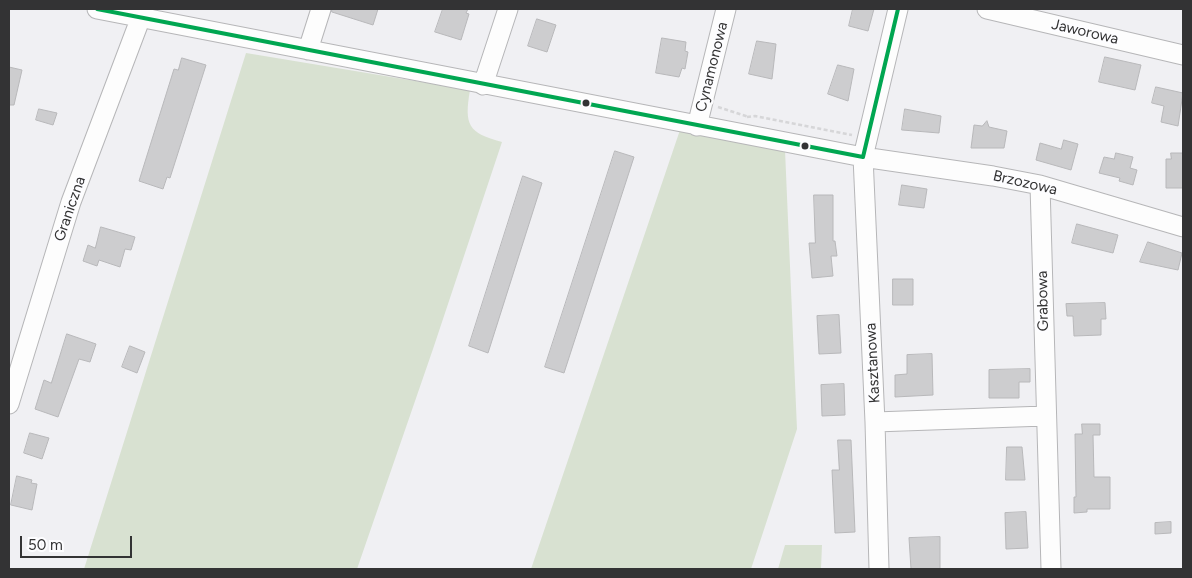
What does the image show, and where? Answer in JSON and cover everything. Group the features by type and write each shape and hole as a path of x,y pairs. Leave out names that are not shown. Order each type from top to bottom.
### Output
{"street":[{"name":"Brzozowa","path":"97,9 143,13 308,50 483,86 863,158 994,176 1040,185 1183,227"},
{"path":"308,50 321,9"},
{"path":"483,86 508,9"},
{"name":"Cynamonowa","path":"697,126 726,9"},
{"name":"Kasztanowa","path":"879,569 876,422 863,158 898,9"},
{"name":"Jaworowa","path":"987,9 1183,55"},
{"name":"Graniczna","path":"9,404 71,202 143,13"},
{"name":"Grabowa","path":"1040,185 1051,569"},
{"path":"876,422 1046,416"}],"green space":[{"path":"246,53 470,90 468,112 471,126 482,135 502,142 357,569 84,569"},
{"path":"680,130 785,150 797,429 751,569 531,569"},
{"path":"785,545 822,545 821,569 778,569"}],"building":[{"path":"332,9 378,9 373,25 332,12"},
{"path":"443,9 468,9 466,13 469,14 461,40 435,32"},
{"path":"853,9 874,9 868,31 849,26"},
{"path":"537,19 556,25 547,52 528,46"},
{"path":"662,38 686,42 685,51 688,52 685,69 682,68 679,77 656,73"},
{"path":"757,41 776,44 772,79 749,74"},
{"path":"1105,57 1141,65 1135,90 1099,82"},
{"path":"182,58 206,65 170,178 167,177 163,189 139,181 174,69 178,70"},
{"path":"838,65 854,69 848,101 828,94"},
{"path":"9,67 22,70 14,105 9,105"},
{"path":"1156,87 1183,93 1178,126 1161,122 1164,106 1152,103"},
{"path":"39,109 57,113 53,125 36,120"},
{"path":"905,109 941,116 939,133 902,130"},
{"path":"987,121 989,127 1007,131 1004,148 971,148 974,125 982,126"},
{"path":"1064,140 1078,144 1071,170 1036,160 1040,143 1061,149"},
{"path":"615,151 634,157 564,373 545,367"},
{"path":"1116,153 1133,157 1130,168 1137,170 1133,185 1119,181 1120,178 1099,173 1104,157 1114,159"},
{"path":"1171,153 1183,153 1183,188 1166,188 1166,159 1171,159"},
{"path":"523,176 542,183 488,353 469,346"},
{"path":"902,185 927,189 924,208 899,205"},
{"path":"814,195 833,195 833,241 835,241 837,256 831,256 833,276 812,278 809,243 815,243"},
{"path":"1077,224 1118,235 1113,253 1072,243"},
{"path":"101,227 135,237 131,250 125,249 120,267 99,260 97,266 83,261 88,245 95,248"},
{"path":"1148,242 1182,253 1178,270 1140,262"},
{"path":"893,279 913,279 913,305 893,305"},
{"path":"1105,303 1106,319 1101,319 1101,335 1074,336 1073,316 1067,316 1066,304"},
{"path":"839,315 841,353 819,354 817,316"},
{"path":"67,334 96,344 90,362 79,359 58,417 35,409 44,380 51,383"},
{"path":"130,346 145,352 137,373 122,367"},
{"path":"932,354 933,395 895,397 895,375 907,374 907,355"},
{"path":"1030,369 1030,382 1019,382 1019,398 989,398 989,370"},
{"path":"844,384 845,415 822,416 821,385"},
{"path":"1082,424 1100,424 1100,435 1093,435 1094,477 1110,477 1110,509 1087,509 1087,512 1074,513 1074,497 1076,497 1075,434 1082,434"},
{"path":"30,433 49,438 42,459 24,453"},
{"path":"838,440 851,440 855,532 835,533 832,470 839,470"},
{"path":"1007,447 1022,447 1025,480 1006,480"},
{"path":"17,476 32,480 31,483 37,484 32,510 11,505"},
{"path":"1026,512 1028,548 1006,549 1005,513"},
{"path":"1171,522 1171,533 1155,534 1155,523"},
{"path":"940,537 940,569 911,569 909,538"}],"transit line":[{"path":"97,9 863,157"},
{"path":"863,157 898,9"}]}
